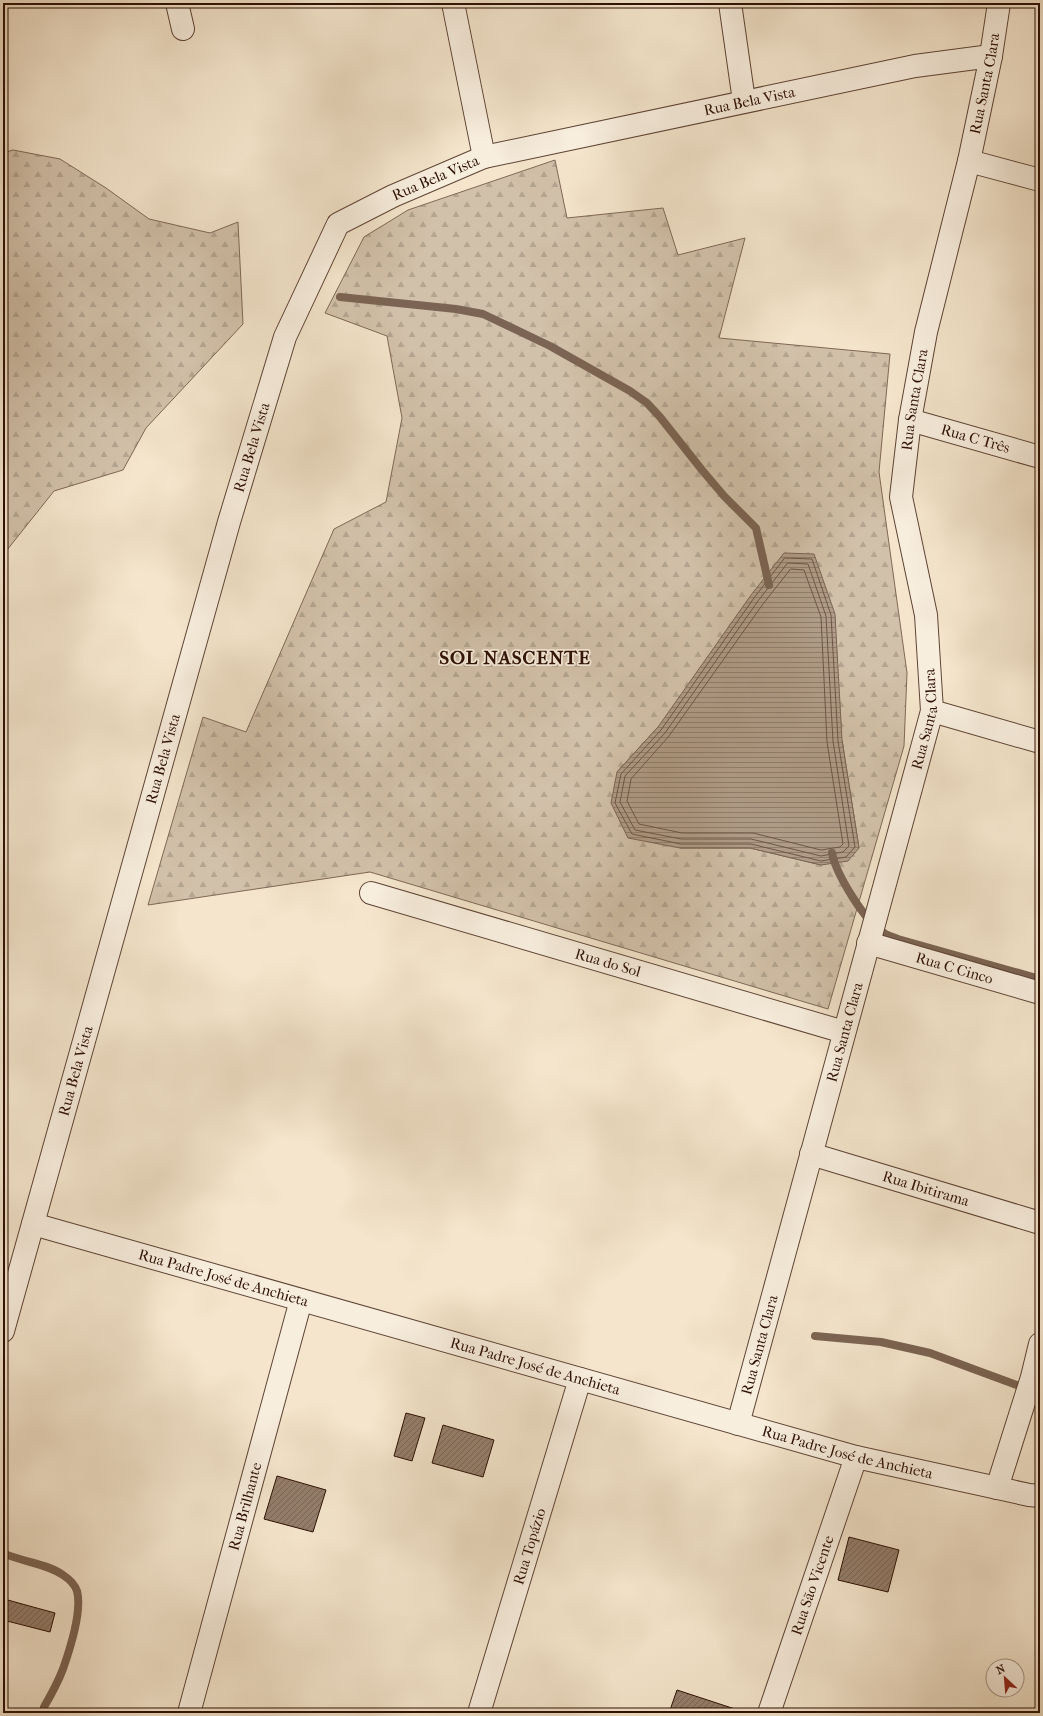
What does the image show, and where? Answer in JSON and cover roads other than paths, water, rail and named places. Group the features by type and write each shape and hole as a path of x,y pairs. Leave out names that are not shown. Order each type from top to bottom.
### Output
{"street":[{"path":"177,3 183,29"},
{"path":"453,3 484,157"},
{"path":"730,3 744,101"},
{"name":"Rua Santa Clara","path":"738,1424 932,710 926,615 901,497 910,420 926,332 969,161 991,56 999,3"},
{"name":"Rua Bela Vista","path":"3,1331 229,522 285,337 338,224 393,196 484,157 915,66 991,56"},
{"path":"969,161 1040,180"},
{"name":"Rua C Três","path":"910,420 1040,457"},
{"path":"932,710 1040,742"},
{"name":"Rua do Sol","path":"371,893 844,1032"},
{"name":"Rua C Cinco","path":"868,944 1040,994"},
{"name":"Rua Ibitirama","path":"811,1154 1040,1223"},
{"name":"Rua Padre José de Anchieta","path":"33,1224 856,1457 1028,1495 1040,1496"},
{"name":"Rua Brilhante","path":"189,1713 301,1300"},
{"path":"997,1488 1032,1377 1040,1344"},
{"name":"Rua Topázio","path":"479,1713 580,1379"},
{"name":"Rua São Vicente","path":"769,1713 856,1457"}],"water":[{"path":"784,553 814,554 835,614 842,740 859,848 848,861 821,865 750,848 680,848 628,838 611,803 617,772 658,727 751,595"}],"waterway":[{"path":"340,297 456,309 483,314 550,346 630,391 647,403 660,417 724,496 756,528 769,585"},
{"path":"832,853 839,873 852,897 868,919 889,936 1040,979"},
{"path":"815,1336 881,1342 930,1353 1022,1387 1028,1387"},
{"path":"3,1553 56,1571 70,1580 77,1591 77,1619 72,1641 61,1674 44,1707 44,1713"}],"district":[{"name":"SOL NASCENTE","path":"515,658"}]}
